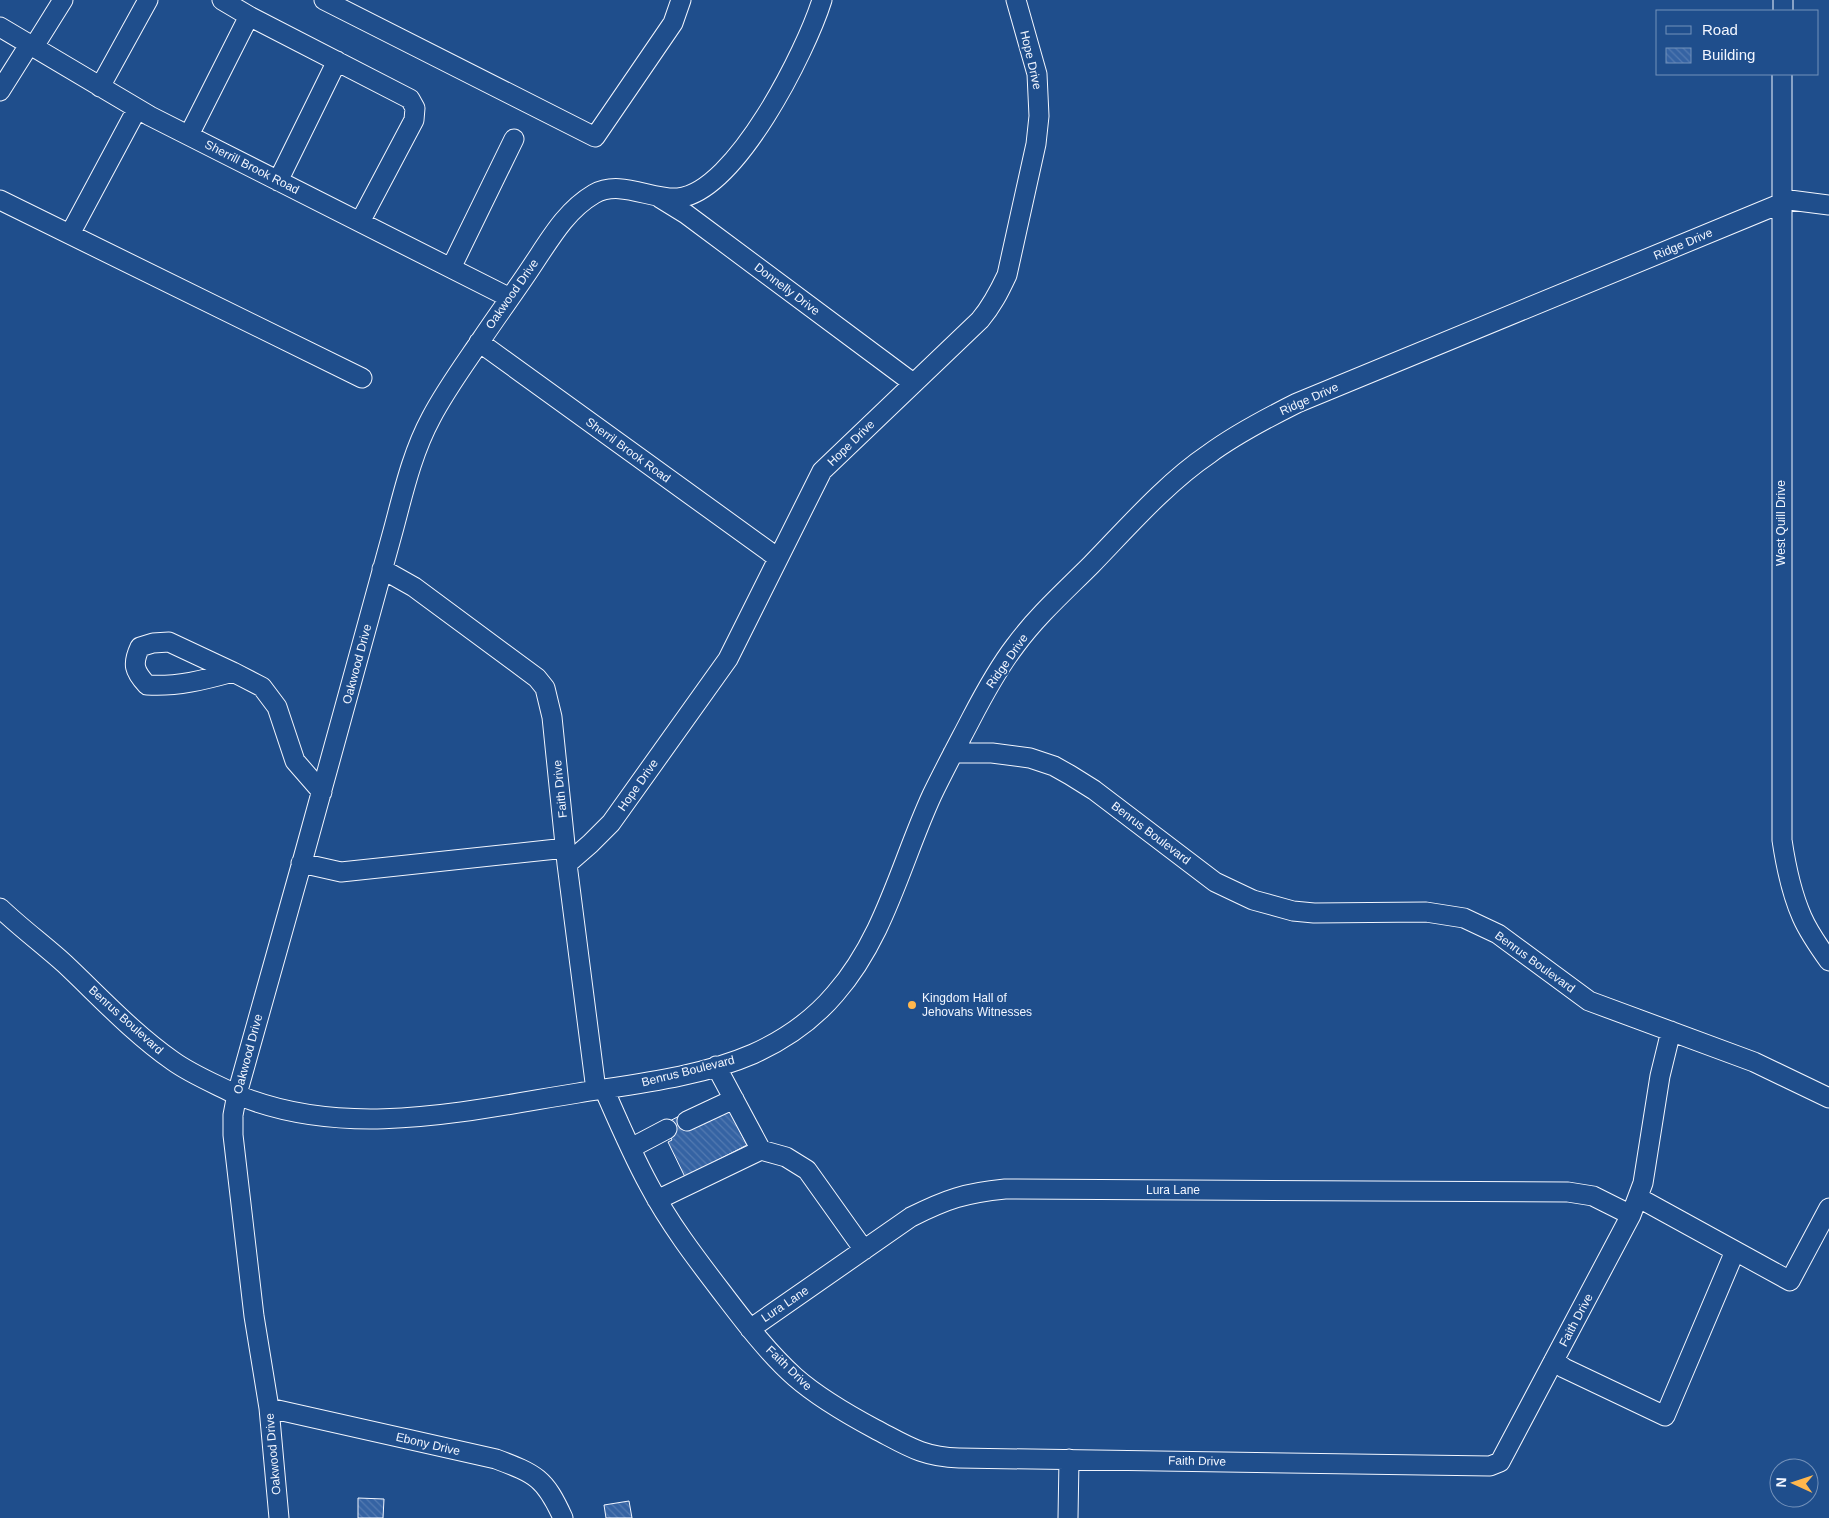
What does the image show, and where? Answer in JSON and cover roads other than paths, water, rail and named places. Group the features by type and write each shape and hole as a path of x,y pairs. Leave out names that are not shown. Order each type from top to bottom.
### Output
{"street":[{"path":"0,91 63,0"},
{"path":"100,87 148,0"},
{"path":"222,0 249,16 410,98 415,108 414,120 360,222"},
{"path":"324,0 595,137 673,23 681,0"},
{"name":"Oakwood Drive","path":"278,1518 269,1408 254,1316 233,1135 233,1115 237,1094 382,570 407,481 422,439 431,418 480,342 570,211 597,192 625,189 659,197 676,198 691,196 710,183 739,153 772,106 796,64 822,0"},
{"name":"Hope Drive","path":"567,856 611,823 728,659 822,471 980,320 998,295 1007,275 1036,144 1039,116 1037,74 1016,0"},
{"path":"189,136 249,16"},
{"name":"Sherrill Brook Road","path":"0,27 137,109 510,298"},
{"path":"278,180 338,61"},
{"name":"West Quill Drive","path":"1782,75 1782,840 1789,882 1802,917 1829,961"},
{"path":"70,234 137,109"},
{"path":"451,268 514,138"},
{"name":"Donnelly Drive","path":"659,197 686,214 913,383"},
{"path":"0,200 362,378"},
{"name":"Ridge Drive","path":"954,753 986,691 1013,648 1042,614 1160,494 1207,455 1258,423 1297,402 1782,201 1829,205"},
{"name":"Sherril Brook Road","path":"480,342 778,558"},
{"name":"Faith Drive","path":"382,570 414,587 537,678 545,688 552,717 567,856 600,1090 657,1200 691,1252 750,1328 794,1376 810,1389 861,1422 918,1451 938,1457 952,1458 1490,1466 1500,1462 1635,1206 1643,1183 1660,1076 1670,1031"},
{"path":"232,672 262,687 277,707 295,761 322,792"},
{"name":"Benrus Boulevard","path":"2,914 62,962 144,1039 191,1072 237,1094 272,1107 318,1115 370,1119 422,1117 600,1090 649,1082 716,1066 755,1053 796,1029 827,1004 847,980 860,960 885,912 923,816 954,753 992,753 1030,758 1054,766 1070,775 1094,790 1215,882 1253,900 1293,911 1314,913 1426,912 1464,918 1498,934 1590,1001 1754,1062 1829,1098"},
{"path":"301,863 341,872 567,856"},
{"path":"716,1066 761,1150"},
{"path":"687,1121 734,1099"},
{"path":"631,1148 667,1129"},
{"path":"657,1200 761,1150 786,1157 806,1170 864,1250"},
{"name":"Lura Lane","path":"750,1328 911,1217 938,1203 974,1192 1005,1189 1568,1192 1635,1206 1735,1251 1790,1281 1829,1208"},
{"path":"1554,1360 1564,1368 1665,1416 1735,1251"},
{"name":"Ebony Drive","path":"269,1408 496,1459 528,1471 542,1482 552,1495 562,1518"},
{"path":"1068,1518 1069,1459"}],"place":[{"name":"Kingdom Hall of Jehovahs Witnesses","path":"912,1005"}]}
